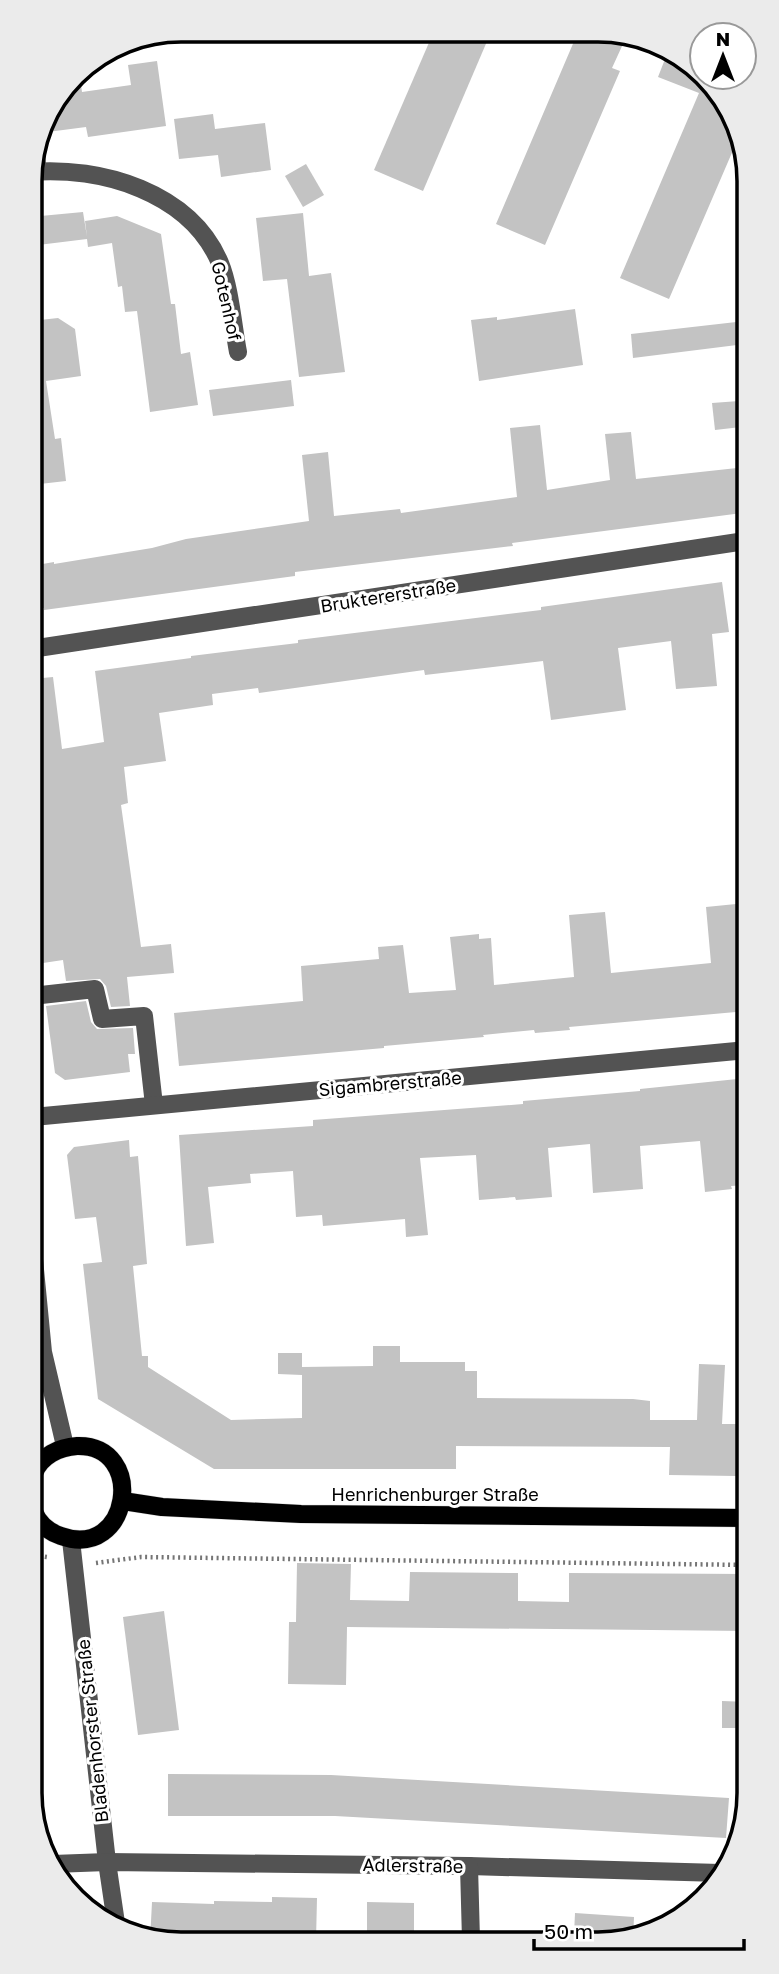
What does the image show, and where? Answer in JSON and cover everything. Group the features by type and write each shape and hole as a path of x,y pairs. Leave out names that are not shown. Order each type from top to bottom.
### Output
{"main road":[{"path":"42,1461 65,1446 84,1446 102,1452 115,1465 123,1482 123,1501 117,1517 105,1531 89,1538 71,1540 52,1533 42,1524"},
{"name":"Henrichenburger Straße","path":"123,1501 162,1507 301,1514 737,1518"}],"street":[{"name":"Gotenhof","path":"42,172 87,174 118,180 143,189 189,219 212,246 221,266 239,352"},
{"name":"Bruktererstraße","path":"42,647 737,542"},
{"path":"42,995 95,989 102,1019 144,1016 154,1105"},
{"name":"Sigambrerstraße","path":"42,1115 737,1051"},
{"path":"42,1342 65,1446"},
{"name":"Bladenhorster Straße","path":"71,1540 115,1915"},
{"name":"Adlerstraße","path":"62,1864 469,1866 712,1873"},
{"path":"469,1866 471,1932"}],"path":[{"path":"42,1555 74,1565 141,1557 737,1566"}],"building":[{"path":"429,42 487,42 423,191 374,170"},
{"path":"574,42 623,45 612,68 620,71 545,245 496,224"},
{"path":"665,59 688,75 688,89 658,77"},
{"path":"157,61 166,126 88,137 86,127 51,132 65,104 80,85 82,92 131,85 128,65"},
{"path":"694,91 704,91 718,112 733,150 669,299 620,278 699,93"},
{"path":"213,114 215,129 265,123 271,170 221,177 218,155 179,159 174,119"},
{"path":"306,164 324,195 303,207 285,176"},
{"path":"83,212 87,237 85,221 117,216 161,234 171,304 175,304 181,354 190,352 198,405 150,412 137,311 125,312 122,286 118,287 112,243 88,247 87,239 42,245 42,216"},
{"path":"303,213 309,276 331,273 345,372 299,377 287,279 263,281 256,218"},
{"path":"575,309 583,365 479,381 471,320 497,317 497,320"},
{"path":"58,318 75,329 81,376 46,381 55,439 61,438 66,481 42,484 42,320"},
{"path":"737,322 737,345 633,358 631,334"},
{"path":"291,380 294,406 213,416 209,390"},
{"path":"737,401 737,427 715,430 712,403"},
{"path":"540,425 547,490 610,480 605,434 631,432 636,479 737,468 737,514 512,543 513,546 295,572 295,576 42,608 42,564 309,521 302,455 328,452 334,516 400,509 401,513 517,497 510,428"},
{"path":"722,582 729,632 712,634 717,686 676,689 671,641 618,648 626,710 551,720 543,661 425,675 424,670 259,693 258,688 212,694 213,705 159,713 166,761 124,767 128,803 121,805 141,947 171,944 174,973 127,977 130,1006 111,1007 106,986 100,979 66,981 63,960 43,963 42,678 53,677 62,749 104,742 95,671 298,643 298,640 541,610 541,607"},
{"path":"737,904 737,1012 179,1066 174,1013 303,1001 301,966 379,959 378,947 403,945 409,993 456,990 450,937 479,934 479,939 491,938 494,985 574,977 569,915 605,912 611,973 711,963 706,907"},
{"path":"86,1001 91,1022 97,1029 133,1028 135,1054 128,1054 130,1072 65,1080 55,1073 46,1006"},
{"path":"737,1079 737,1186 731,1186 732,1189 705,1192 700,1141 640,1146 643,1189 593,1193 590,1144 548,1148 552,1197 516,1200 515,1197 479,1200 476,1155 420,1158 428,1235 406,1237 405,1219 323,1226 322,1215 296,1217 293,1171 250,1174 251,1183 208,1187 214,1243 186,1246 179,1135 313,1126 313,1120 523,1104 523,1101"},
{"path":"129,1140 130,1157 138,1156 147,1264 133,1266 142,1356 148,1356 148,1367 231,1420 302,1418 302,1367 373,1366 373,1346 400,1346 400,1362 465,1362 465,1371 477,1371 477,1398 650,1401 650,1420 697,1420 699,1364 725,1365 722,1424 736,1424 736,1476 669,1475 670,1447 456,1446 456,1469 214,1469 98,1399 83,1264 102,1262 96,1217 75,1219 67,1155 74,1147"},
{"path":"278,1353 302,1353 302,1375 278,1374"},
{"path":"297,1563 351,1564 350,1600 409,1601 410,1572 518,1573 518,1601 569,1602 569,1573 737,1574 737,1631 347,1627 346,1685 288,1684 289,1622 296,1622"},
{"path":"164,1611 179,1730 138,1735 123,1617"},
{"path":"722,1701 737,1702 737,1728 722,1728"},
{"path":"168,1774 331,1775 729,1798 726,1838 335,1816 168,1816"},
{"path":"272,1897 317,1898 316,1932 172,1932 151,1928 152,1902 272,1902"},
{"path":"367,1902 414,1903 414,1932 367,1932"},
{"path":"575,1913 634,1917 634,1927 616,1931 574,1932"}]}
